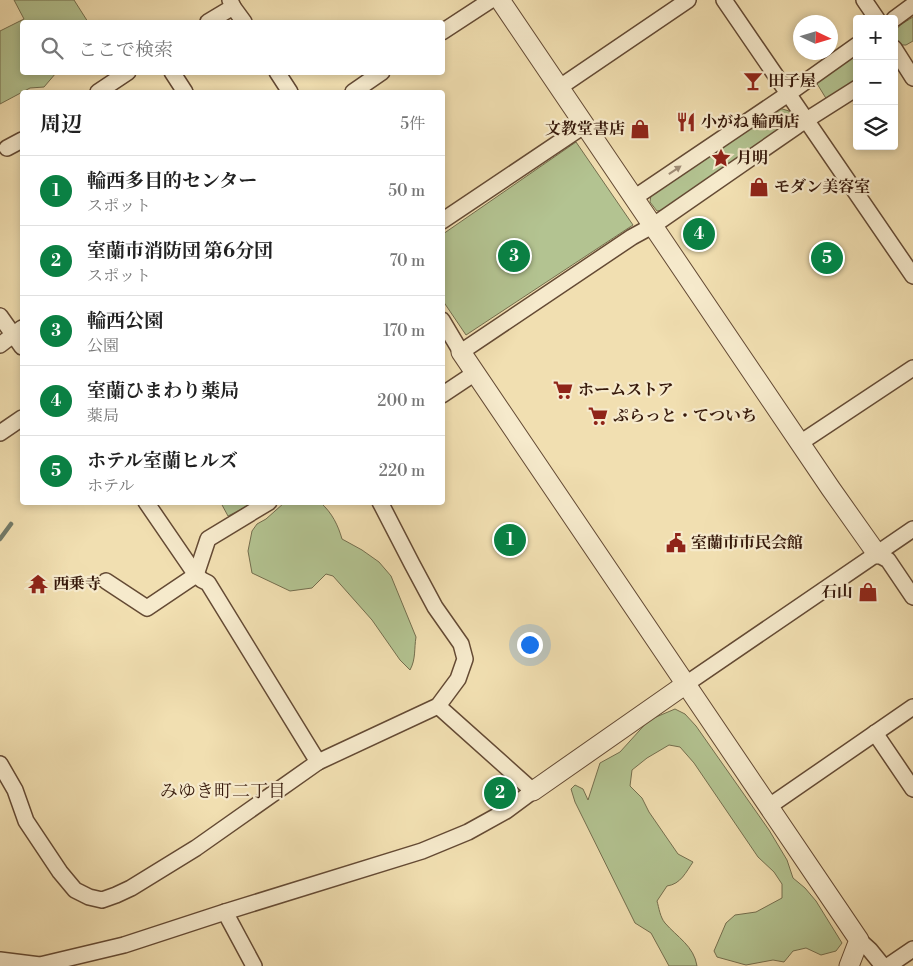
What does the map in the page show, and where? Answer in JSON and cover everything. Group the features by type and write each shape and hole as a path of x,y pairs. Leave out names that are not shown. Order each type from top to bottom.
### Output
{"street":[{"path":"445,30 491,0"},
{"path":"500,0 800,443 877,554 888,560 913,597"},
{"path":"560,87 688,0"},
{"path":"724,0 913,276"},
{"path":"864,0 873,15"},
{"path":"211,20 232,3 243,20"},
{"path":"898,16 913,5"},
{"path":"634,198 853,48"},
{"path":"901,55 913,78"},
{"path":"101,90 124,75"},
{"path":"174,75 184,90"},
{"path":"279,75 289,90"},
{"path":"356,90 378,75"},
{"path":"461,352 853,91"},
{"path":"445,219 586,125"},
{"path":"7,148 20,141"},
{"path":"0,316 20,336 0,345"},
{"path":"445,325 475,373 768,807 859,940 883,966"},
{"path":"800,443 913,368"},
{"path":"445,393 475,373"},
{"path":"0,433 20,419"},
{"path":"148,505 196,575 208,583 318,762"},
{"path":"106,581 148,608 196,575 208,539 264,505"},
{"path":"0,764 15,790 26,821 60,872 75,890 89,897 102,900 131,888 196,848 318,762 438,706 458,679 466,659 461,644 435,607 382,505"},
{"path":"0,960 40,965 124,945 422,851 468,832 506,811 686,684 913,530"},
{"path":"438,706 533,791"},
{"path":"768,807 913,707"},
{"path":"875,733 913,789"},
{"path":"225,912 254,966"},
{"path":"849,966 859,940"},
{"path":"888,966 913,950"}],"green space":[{"path":"14,0 74,0 87,20 22,20 24,19"},
{"path":"913,17 913,41 906,45 900,45 898,42 898,28"},
{"path":"20,21 20,75 54,75 44,87 20,90 20,93 0,104 0,31"},
{"path":"853,58 853,82 827,100 816,82"},
{"path":"779,108 789,111 791,121 663,210 657,211 650,202 651,195"},
{"path":"576,142 633,225 466,335 445,304 445,233"},
{"path":"222,505 250,505 228,516"},
{"path":"282,505 323,505 334,520 342,539 379,562 391,576 416,637 414,658 410,670 400,660 372,620 333,576 326,574 312,588 290,591 252,573 248,551 252,531 257,524 266,519"},
{"path":"675,709 685,714 696,726 769,830 787,860 793,878 816,901 842,943 836,951 821,955 806,948 793,951 784,962 773,960 746,965 717,957 714,951 726,923 735,915 756,912 782,898 782,884 774,872 758,857 694,763 680,747 669,745 647,758 632,770 630,786 642,798 649,812 678,854 693,862 680,880 667,886 657,901 663,921 689,947 697,966 669,966 651,933 635,923 575,802 571,789 575,785 583,789 588,800 600,763 620,752 649,720"}],"waterway":[{"path":"0,539 11,524"}],"place":[{"name":"田子屋","path":"753,81"},
{"name":"小がね 輪西店","path":"686,122"},
{"name":"文教堂書店","path":"640,129"},
{"name":"月明","path":"721,158"},
{"name":"モダン美容室","path":"759,187"},
{"name":"室蘭ひまわり薬局","path":"699,234"},
{"name":"輪西公園","path":"514,256"},
{"name":"ホテル室蘭ヒルズ","path":"827,258"},
{"name":"ホームストア","path":"563,390"},
{"name":"ぷらっと・てついち","path":"598,416"},
{"name":"輪西多目的センター","path":"510,540"},
{"name":"室蘭市市民会館","path":"676,543"},
{"name":"西乗寺","path":"38,584"},
{"name":"石山","path":"868,592"},
{"name":"室蘭市消防団 第6分団","path":"500,793"}],"district":[{"name":"みゆき町二丁目","path":"223,791"}]}
